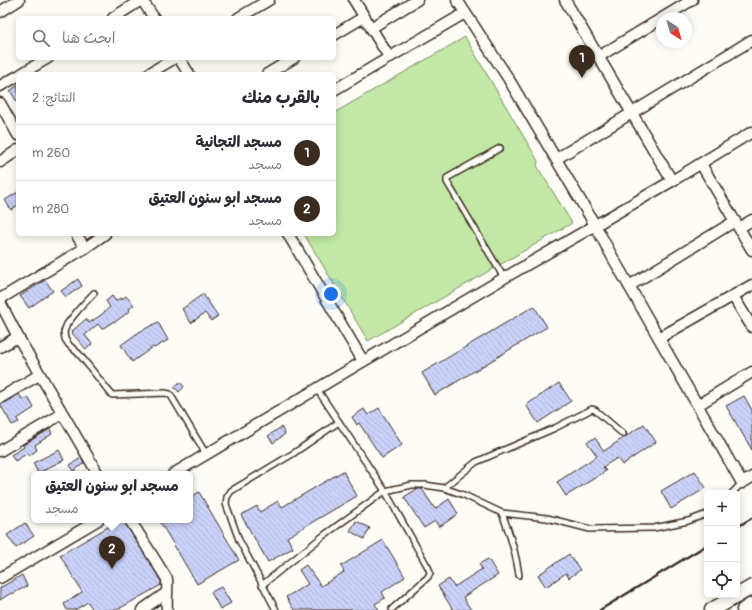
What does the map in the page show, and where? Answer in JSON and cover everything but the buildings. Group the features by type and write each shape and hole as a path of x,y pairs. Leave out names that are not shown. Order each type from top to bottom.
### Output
{"main road":[{"path":"712,610 752,587"},
{"path":"744,610 752,605"}],"street":[{"path":"0,12 19,0"},
{"path":"116,16 142,0 153,16"},
{"path":"242,16 270,0"},
{"path":"354,0 389,57"},
{"path":"371,28 417,0"},
{"path":"457,0 508,78 556,159 742,482 752,477"},
{"path":"564,0 672,181"},
{"path":"598,57 692,0"},
{"path":"336,89 465,13"},
{"path":"336,34 364,17"},
{"path":"556,159 752,40"},
{"path":"24,72 45,60"},
{"path":"152,72 172,60"},
{"path":"180,60 188,72"},
{"path":"270,72 291,60"},
{"path":"0,86 16,77"},
{"path":"0,103 16,131"},
{"path":"178,471 504,278 701,164 752,132"},
{"path":"0,162 16,151"},
{"path":"701,164 752,250"},
{"path":"629,286 737,224 752,220"},
{"path":"737,224 752,230"},
{"path":"77,236 85,248"},
{"path":"96,471 39,375 0,300 103,236"},
{"path":"289,236 363,361"},
{"path":"659,338 752,285"},
{"path":"733,296 752,327"},
{"path":"0,347 18,337"},
{"path":"698,405 752,372"},
{"path":"0,398 39,375"},
{"path":"0,451 62,414"},
{"path":"0,578 93,523"},
{"path":"132,523 167,579 167,610"},
{"path":"142,610 166,593"}],"lane":[{"path":"500,148 447,178 447,182 504,278"},
{"path":"94,293 67,324 64,332 65,339 69,345 79,354 112,395 170,394 206,454"},
{"path":"317,389 385,491 429,569 430,573 428,577 392,609"},
{"path":"444,488 476,462 555,428 592,409 623,434"},
{"path":"276,610 239,540 226,504 227,497 231,491 294,453 340,422"},
{"path":"735,490 742,482"},
{"path":"262,585 323,536 385,491 412,485 425,485 444,488 502,512 547,518 590,529 654,528 688,521 704,515"},
{"path":"502,512 512,540 519,575"}],"green space":[{"path":"465,37 538,161 537,166 572,223 368,341 305,236 336,236 336,112"}],"railway":[{"path":"739,526 752,518"},
{"path":"600,610 704,547"}],"place":[{"name":"مسجد التجانية","path":"582,78"},
{"name":"مسجد ابو سنون العتيق","path":"112,569"}]}
